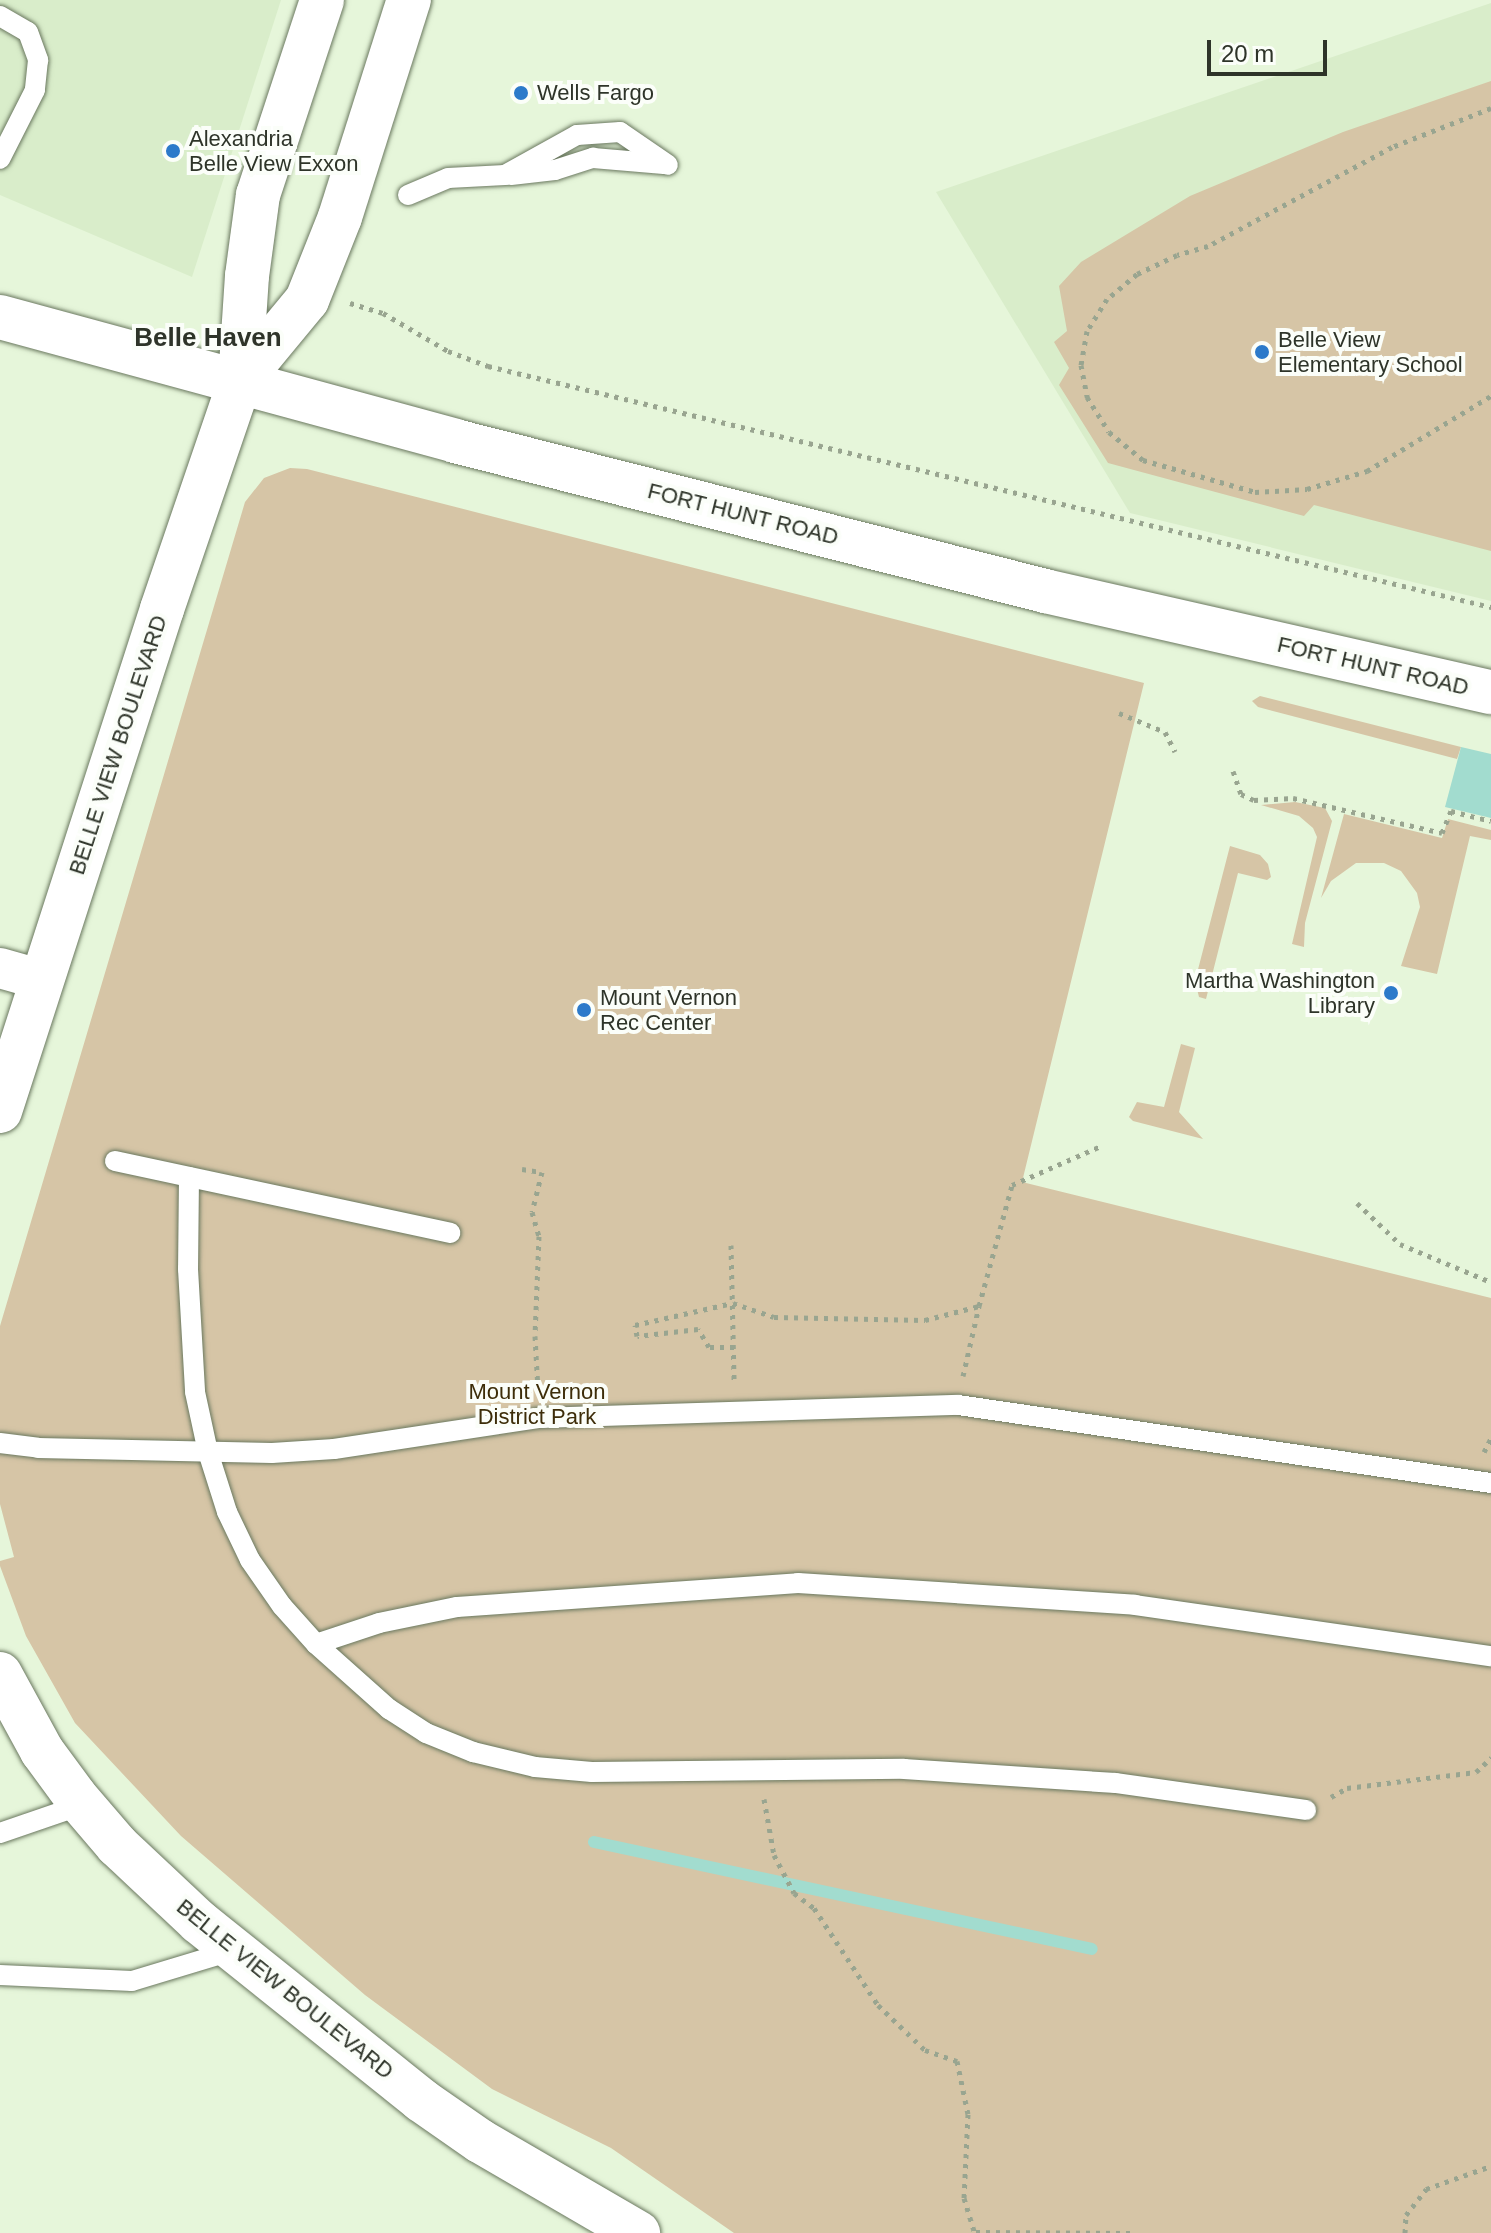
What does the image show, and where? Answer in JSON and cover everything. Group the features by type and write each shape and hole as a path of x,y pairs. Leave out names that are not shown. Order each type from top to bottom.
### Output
{"main road":[{"name":"BELLE VIEW BOULEVARD","path":"0,1111 240,381 247,276 258,195 322,0"},
{"name":"BELLE VIEW BOULEVARD","path":"240,381 307,300 311,291 340,217 409,0"},
{"name":"FORT HUNT ROAD","path":"0,317 455,441 1045,591 1491,692"},
{"name":"BELLE VIEW BOULEVARD","path":"0,1674 42,1751 82,1805 117,1845 235,1950 421,2100 480,2141 638,2233"}],"street":[{"path":"0,968 42,980"}],"lane":[{"path":"0,16 28,32 36,46 38,69 35,90 0,159"},
{"path":"408,195 448,178 505,175 555,170 593,158 668,165 620,132 577,135 505,175"},
{"path":"115,1161 450,1233"},
{"path":"189,1177 188,1269 195,1392 208,1452 227,1512 250,1560 282,1606 316,1644 389,1709 426,1733 473,1752 535,1767 592,1772 904,1769 1116,1783 1306,1810"},
{"path":"0,1443 38,1448 272,1453 334,1449 540,1418 958,1405 1491,1483"},
{"path":"316,1644 379,1623 457,1607 798,1583 1135,1605 1491,1656"},
{"path":"0,1833 82,1805"},
{"path":"0,1975 132,1981 235,1950"}],"path":[{"path":"1491,108 1392,147 1208,246 1177,255 1137,274 1107,299 1087,331 1081,365 1087,397 1109,432 1143,460 1255,492 1307,489 1367,471 1491,396"},
{"path":"311,291 383,313 448,351 488,366 1491,607"},
{"path":"1119,713 1165,732 1175,752"},
{"path":"1233,771 1241,794 1254,800 1293,798 1442,833 1451,811 1491,821"},
{"path":"969,1342 1012,1185 1103,1145"},
{"path":"522,1169 542,1172 532,1212 539,1236 535,1336 540,1418"},
{"path":"1357,1203 1400,1244 1491,1282"},
{"path":"731,1245 734,1411"},
{"path":"734,1347 709,1347 698,1329 637,1336 635,1325 733,1303 774,1317 925,1320 979,1306"},
{"path":"1306,1810 1347,1788 1476,1772 1491,1758"},
{"path":"758,1769 774,1855 794,1893 814,1908 878,2005 925,2050 957,2061 968,2114 964,2198 976,2232 1130,2233"},
{"path":"1405,2233 1406,2215 1426,2189 1491,2166"}],"shaded area":[{"path":"0,0 281,0 192,277 0,195"},
{"name":"Belle View Elementary School","path":"1491,3 1491,601 1130,513 936,192"}],"green space":[{"name":"Belle View Elementary School","path":"1491,81 1491,551 1314,505 1304,516 1108,463 1059,385 1069,368 1054,342 1067,331 1059,286 1081,262 1190,196 1343,132"},
{"name":"Mount Vernon District Park","path":"290,468 307,469 1144,683 1022,1182 1491,1298 1491,2233 734,2233 611,2148 492,2089 365,1995 181,1836 75,1723 26,1636 0,1566 0,1561 14,1557 0,1504 0,1326 245,502 264,478"},
{"path":"1260,696 1461,747 1457,759 1258,707 1252,701"},
{"path":"1295,802 1325,808 1332,821 1305,923 1304,947 1292,944 1317,837 1313,828 1299,816 1261,805"},
{"path":"1344,814 1442,838 1448,819 1491,830 1491,840 1470,836 1437,974 1401,966 1420,907 1417,893 1401,871 1384,863 1356,863 1331,881 1321,898"},
{"path":"1230,846 1260,855 1268,864 1271,877 1267,880 1238,873 1206,999 1199,997 1195,981"},
{"path":"1181,1044 1195,1048 1179,1112 1203,1139 1133,1121 1129,1117 1137,1102 1164,1107"}],"water":[{"path":"1461,747 1491,754 1491,818 1445,807"}],"waterway":[{"path":"594,1842 1092,1949"}],"place":[{"name":"Wells Fargo","path":"521,93"},
{"name":"Alexandria Belle View Exxon","path":"173,151"},
{"name":"Belle View Elementary School","path":"1262,352"},
{"name":"Martha Washington Library","path":"1391,993"},
{"name":"Mount Vernon Rec Center","path":"584,1010"}],"district":[{"name":"Belle Haven","path":"208,338"}]}
